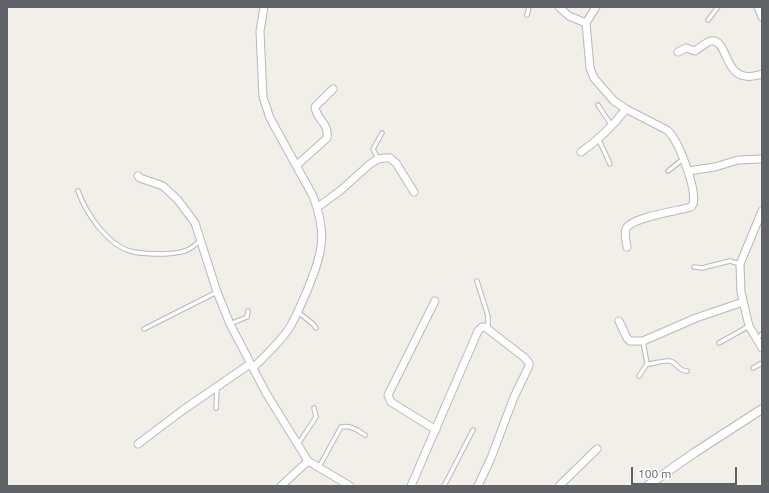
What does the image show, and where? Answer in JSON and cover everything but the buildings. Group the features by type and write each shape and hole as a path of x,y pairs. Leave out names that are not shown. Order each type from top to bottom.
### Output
{"street":[{"path":"138,444 183,410 251,366 288,330 298,312 319,260 322,246 322,230 318,207 314,196 270,118 265,104 260,31 264,7"},
{"path":"559,7 569,16 586,23"},
{"path":"596,7 586,23 590,68 594,78 614,101 671,133 675,138 684,159 694,197 691,207 637,221 629,225 625,230 626,247"},
{"path":"758,7 762,17"},
{"path":"678,52 686,48 695,51 714,40 719,44 730,64 740,74 746,77 754,77 762,74"},
{"path":"297,165 327,138 328,133 326,125 318,116 315,107 333,89"},
{"path":"581,152 599,140 613,126 626,109"},
{"path":"318,207 378,159 384,158 390,158 396,163 414,192"},
{"path":"688,171 715,167 738,160 762,159"},
{"path":"138,176 163,186 178,200 195,223 217,292 230,324 251,366 308,462 350,486"},
{"path":"762,211 742,256 740,264 743,302 749,326 759,336 762,348"},
{"path":"434,301 388,395 391,402 436,430"},
{"path":"619,321 630,341 643,341 696,318 743,302"},
{"path":"411,486 478,331 482,327 485,327 525,358 528,361 529,366 514,397 491,458 478,486"},
{"path":"651,485 694,453 762,409"},
{"path":"559,486 597,449"},
{"path":"281,486 308,462"}],"lane":[{"path":"527,15 529,7"},
{"path":"708,20 718,7"},
{"path":"598,105 613,126"},
{"path":"378,159 373,149 382,133"},
{"path":"599,140 610,164"},
{"path":"668,171 684,159"},
{"path":"78,191 80,198 107,237 132,252 146,254 182,252 193,248 200,240"},
{"path":"694,267 702,268 730,261 740,264"},
{"path":"477,281 488,316 488,329"},
{"path":"144,329 217,292"},
{"path":"230,324 247,317 248,311"},
{"path":"298,312 316,328"},
{"path":"719,343 749,326"},
{"path":"639,376 647,364 643,341"},
{"path":"647,364 670,361 674,362 679,369 686,371"},
{"path":"753,368 762,363"},
{"path":"216,408 217,388"},
{"path":"297,445 316,417 314,408"},
{"path":"318,468 341,426 354,428 365,435"},
{"path":"444,486 472,430"}]}
